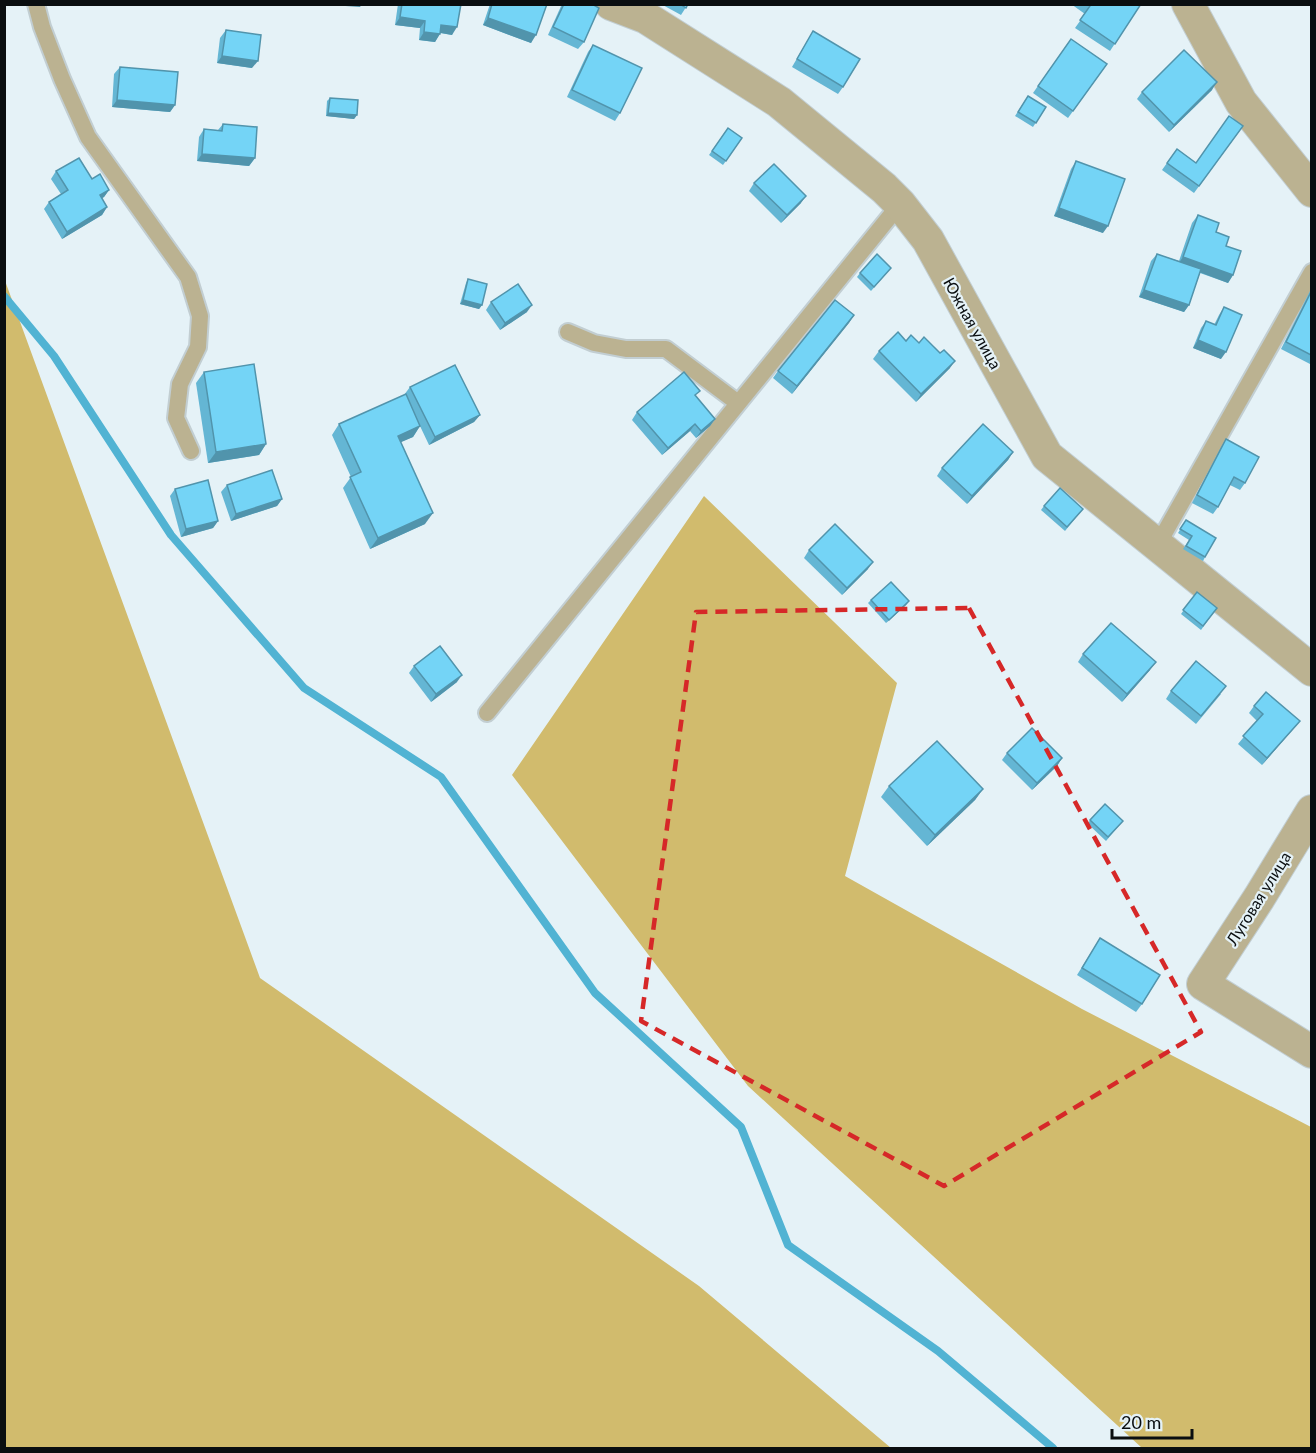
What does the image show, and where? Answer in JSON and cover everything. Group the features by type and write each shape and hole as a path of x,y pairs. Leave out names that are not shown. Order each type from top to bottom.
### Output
{"street":[{"name":"Южная улица","path":"611,4 645,17 779,102 884,188 900,204 928,240 1047,456 1311,670"},
{"path":"1188,4 1241,102 1311,191"},
{"name":"Луговая улица","path":"1311,811 1259,898 1203,984 1311,1052"}],"lane":[{"path":"36,4 42,27 62,79 88,137 188,277 200,316 198,346 180,384 176,418 191,452"},
{"path":"487,713 900,204"},
{"path":"1157,546 1311,272"},
{"path":"568,332 594,343 626,349 666,349 738,403"}],"highlighted area":[{"path":"969,608 1201,1032 944,1186 641,1021 696,612"}],"shaded area":[{"path":"4,278 260,978 699,1286 891,1448 5,1448"},
{"path":"704,496 897,683 845,876 1082,1009 1311,1127 1311,1448 1142,1448 748,1086 512,775"}],"building":[{"path":"402,4 461,4 457,27 441,25 440,34 424,32 425,21 400,17"},
{"path":"492,4 547,4 536,35 488,18"},
{"path":"564,4 592,4 599,8 584,42 553,27"},
{"path":"1087,4 1141,4 1115,44 1080,20 1090,6"},
{"path":"226,30 261,35 258,61 222,56"},
{"path":"813,31 860,59 843,87 797,59"},
{"path":"1071,39 1107,64 1073,111 1038,86"},
{"path":"593,45 642,68 620,113 572,90"},
{"path":"1184,50 1217,82 1174,125 1142,92"},
{"path":"120,67 178,72 175,105 117,100"},
{"path":"1028,96 1046,107 1036,123 1018,112"},
{"path":"330,98 358,100 357,115 328,113"},
{"path":"1229,116 1243,126 1199,186 1167,163 1177,149 1196,163"},
{"path":"223,124 257,127 255,158 202,154 204,129 222,131"},
{"path":"728,128 742,138 726,161 712,151"},
{"path":"79,158 92,179 100,174 109,190 100,195 107,207 67,232 49,202 68,190 56,171"},
{"path":"1076,161 1125,179 1108,226 1059,208"},
{"path":"774,164 806,196 787,215 754,183"},
{"path":"1198,215 1219,223 1216,232 1229,237 1226,246 1241,251 1233,275 1183,257"},
{"path":"877,254 891,268 874,287 860,273"},
{"path":"1157,254 1201,269 1189,305 1144,290"},
{"path":"468,279 487,284 482,305 463,300"},
{"path":"518,284 532,305 505,323 491,302"},
{"path":"1311,292 1311,355 1286,342"},
{"path":"835,300 854,315 797,386 778,371"},
{"path":"1224,307 1242,315 1226,352 1198,340 1206,321 1216,325"},
{"path":"898,332 906,341 911,335 919,343 924,337 940,353 944,350 955,361 921,394 879,351"},
{"path":"254,364 266,444 216,452 204,372"},
{"path":"455,365 480,415 435,437 410,387"},
{"path":"684,372 700,391 695,395 715,419 701,431 695,424 668,448 637,412"},
{"path":"406,394 420,426 398,436 433,513 378,538 350,477 361,472 339,424"},
{"path":"983,424 1013,452 972,496 942,468"},
{"path":"1226,439 1259,457 1245,483 1234,477 1218,507 1197,495"},
{"path":"272,470 282,499 236,514 227,485"},
{"path":"208,480 218,521 186,529 175,489"},
{"path":"1060,488 1083,509 1067,527 1044,506"},
{"path":"1186,520 1216,538 1205,557 1186,546 1192,536 1180,529"},
{"path":"835,524 873,562 847,588 809,550"},
{"path":"891,582 909,601 889,620 871,600"},
{"path":"1197,592 1217,608 1203,626 1183,610"},
{"path":"1111,623 1156,662 1127,694 1083,654"},
{"path":"440,646 462,675 436,694 414,666"},
{"path":"1196,661 1226,686 1201,716 1171,691"},
{"path":"1266,692 1300,721 1267,758 1243,736 1263,714 1254,706"},
{"path":"1032,728 1062,758 1037,783 1007,753"},
{"path":"937,741 983,789 935,835 889,786"},
{"path":"1105,804 1123,821 1108,837 1090,820"},
{"path":"1100,938 1160,975 1142,1004 1082,968"}],"waterway":[{"path":"4,296 54,356 171,535 304,688 441,777 595,993 741,1127 788,1245 938,1351 1053,1448"}]}
